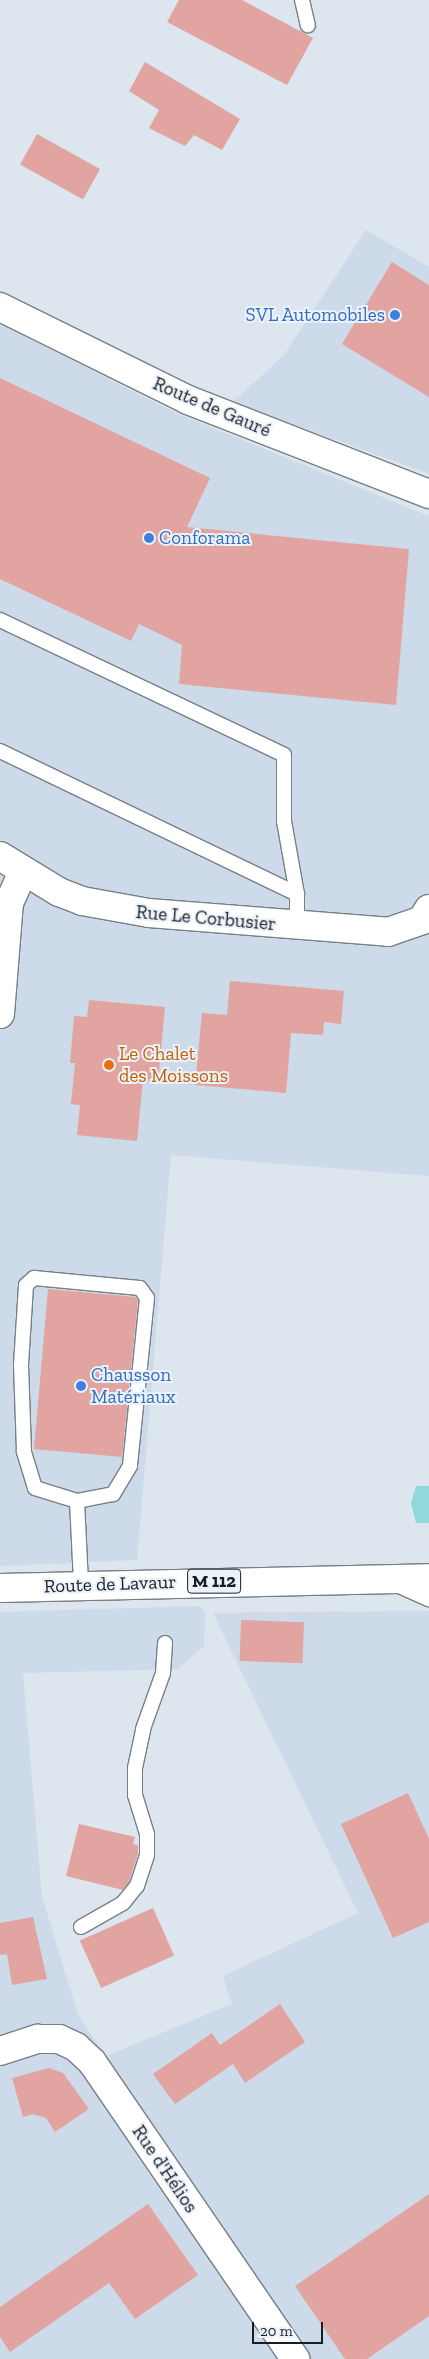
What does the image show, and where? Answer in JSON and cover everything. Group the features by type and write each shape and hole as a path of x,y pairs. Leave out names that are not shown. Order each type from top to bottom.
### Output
{"street":[{"name":"Route de Gauré","path":"0,307 188,400 429,494"},
{"name":"Rue Le Corbusier","path":"0,856 23,872 82,901 117,909 297,926 388,932 427,919"},
{"path":"0,1014 9,903 23,872"},
{"name":"Route de Lavaur","path":"0,1588 81,1584 429,1578"},
{"name":"Rue d'Hélios","path":"0,2051 38,2039 59,2039 76,2047 92,2062 295,2359"}],"lane":[{"path":"302,0 308,25"},
{"path":"0,620 284,755 284,821 297,894 297,926"},
{"path":"0,752 297,894"},
{"path":"34,1278 140,1288 147,1298 130,1466 113,1494 77,1501 36,1488 24,1451 21,1365 26,1285 34,1278"},
{"path":"77,1501 81,1584"},
{"path":"380,1578 429,1599"},
{"path":"81,1928 124,1903 137,1886 147,1855 146,1834 135,1795 135,1768 143,1729 164,1673 165,1643"}],"shaded area":[{"path":"366,230 429,267 429,474 233,402 284,355"},
{"path":"0,324 176,413 429,516 429,1176 171,1155 137,1560 0,1566"},
{"path":"200,1606 205,1614 204,1646 178,1669 23,1673 42,1897 78,2015 106,2056 232,2004 223,1976 358,1913 213,1613 429,1611 429,2359 0,2359 0,1612"}],"water":[{"path":"416,1486 429,1486 429,1523 416,1523 411,1503"}],"building":[{"path":"179,0 242,0 313,38 287,85 167,22"},
{"path":"145,62 240,119 222,150 194,135 185,146 149,128 159,110 129,91"},
{"path":"37,134 100,169 83,200 20,165"},
{"name":"SVL Automobiles","path":"392,262 429,285 429,397 342,344"},
{"name":"Conforama","path":"0,378 210,478 187,527 409,549 396,705 179,684 182,645 139,624 131,641 0,579"},
{"path":"230,981 344,991 341,1024 324,1022 323,1035 291,1033 286,1093 195,1085 202,1013 227,1015"},
{"path":"89,1000 165,1007 158,1082 143,1080 137,1141 77,1135 80,1105 71,1104 75,1063 70,1063 74,1016 87,1017"},
{"path":"48,1289 135,1297 138,1300 122,1457 34,1449"},
{"path":"241,1620 304,1622 303,1663 240,1661"},
{"path":"408,1793 429,1839 429,1922 393,1938 341,1824"},
{"path":"79,1824 135,1837 133,1844 138,1845 138,1854 129,1882 123,1890 66,1876"},
{"path":"153,1908 174,1956 101,1988 80,1941"},
{"path":"33,1917 47,1979 12,1985 7,1954 0,1955 0,1923"},
{"path":"280,2004 305,2042 245,2083 233,2064 175,2104 153,2074 212,2033 220,2045"},
{"path":"49,2068 63,2073 89,2109 55,2132 46,2118 33,2114 23,2117 12,2078"},
{"path":"429,2194 429,2316 367,2359 345,2359 295,2286"},
{"path":"148,2204 198,2275 135,2319 109,2283 10,2352 0,2337 0,2307"}],"place":[{"name":"SVL Automobiles","path":"395,315"},
{"name":"Conforama","path":"149,538"},
{"name":"Le Chalet des Moissons","path":"109,1065"},
{"name":"Chausson Matériaux","path":"81,1386"}]}
